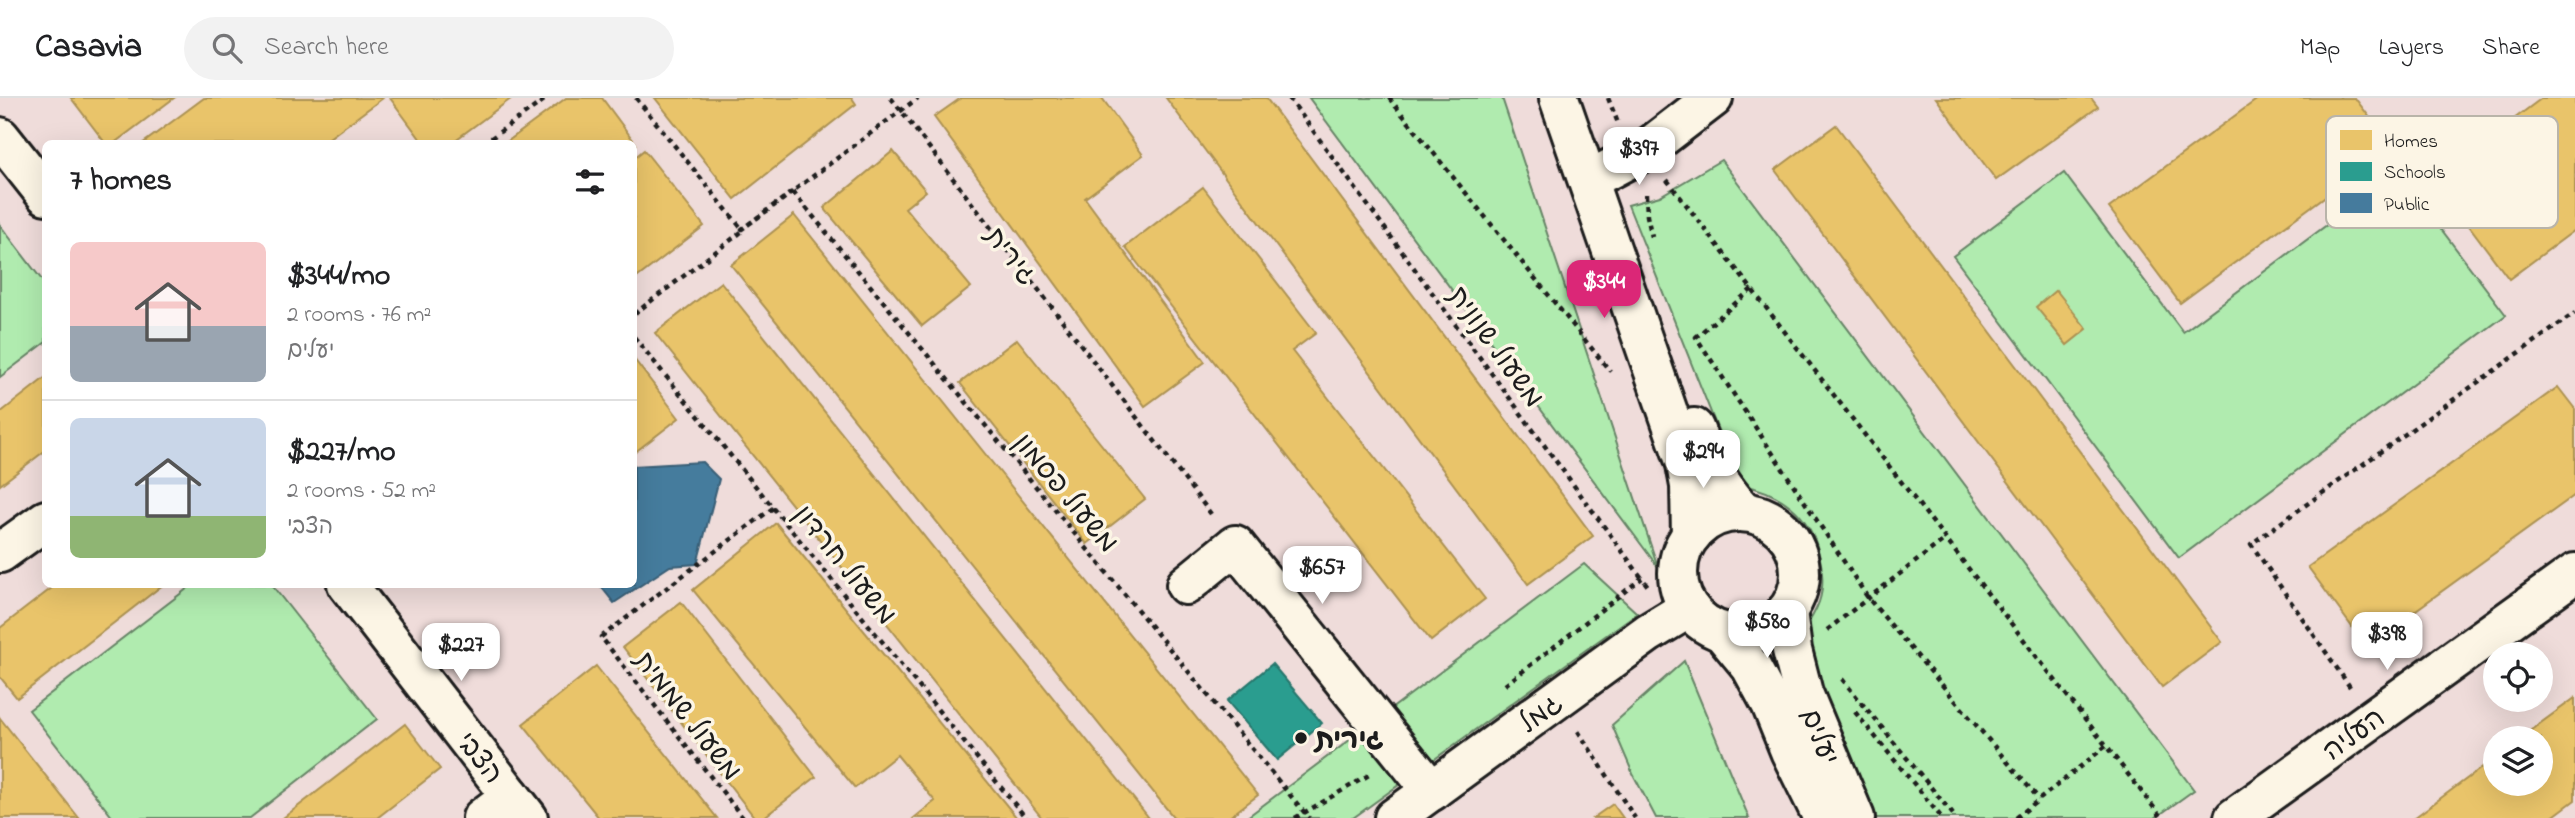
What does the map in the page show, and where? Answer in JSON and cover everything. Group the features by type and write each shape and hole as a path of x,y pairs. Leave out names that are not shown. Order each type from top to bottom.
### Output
{"street":[{"path":"1559,98 1686,464 1690,486 1691,535"},
{"path":"1581,98 1704,457 1727,494 1744,512"},
{"path":"1606,171 1644,151 1713,98"},
{"path":"0,136 42,190"},
{"path":"1744,512 1773,522 1781,528 1793,545 1799,564 1799,584 1787,611 1763,630 1743,634 1722,632 1680,613 1678,572 1681,552 1691,535 1714,517 1744,512"},
{"path":"0,553 42,523"},
{"path":"1186,585 1235,545 1432,791"},
{"name":"העליה","path":"2234,818 2575,573"},
{"name":"הצבי","path":"350,588 507,811"},
{"name":"יעלים","path":"1787,611 1792,650 1803,693 1855,818"},
{"name":"גמל","path":"1394,818 1680,613"},
{"name":"יעלים","path":"1722,632 1751,667 1771,704 1790,751 1823,818"}],"path":[{"path":"488,140 547,98"},
{"path":"636,98 742,229"},
{"name":"גירית","path":"891,98 1235,545"},
{"path":"742,229 918,98"},
{"name":"משעול שנונית","path":"1289,98 1642,578 1680,613"},
{"path":"1389,98 1616,378"},
{"path":"1644,151 2162,818"},
{"path":"742,229 793,192"},
{"path":"637,312 793,192"},
{"name":"משעול פסמון","path":"793,192 1310,818"},
{"path":"1752,289 1696,337 1868,598 2039,799"},
{"path":"2372,719 2250,544 2575,313"},
{"name":"משעול חרדון","path":"637,341 1026,818"},
{"name":"משעול שממית","path":"743,818 601,637 773,508"},
{"path":"1825,632 1945,539"},
{"path":"1500,689 1642,578"},
{"path":"1835,670 1956,818"},
{"path":"1558,699 1635,818"},
{"path":"2016,818 2106,746"},
{"path":"1295,818 1403,755"}],"green space":[{"path":"1309,98 1502,98 1658,567"},
{"path":"1721,160 2194,790 2155,818 1874,818 1800,635 1815,611 1822,591 1821,566 1815,540 1801,516 1791,507 1768,493 1740,485 1628,205 1660,196"},
{"path":"2064,173 2183,332 2326,226 2326,228 2440,228 2506,315 2179,558 1953,256"},
{"path":"0,225 42,280 42,345 0,377"},
{"path":"1584,564 1637,613 1353,818 1246,818"},
{"path":"188,588 274,588 377,719 250,818 113,818 29,710"},
{"path":"1684,661 1749,818 1656,818 1612,725"}],"building: Homes":[{"path":"71,98 174,98 118,140 103,140"},
{"path":"204,98 383,98 326,140 147,140"},
{"path":"390,98 512,98 455,140 421,140"},
{"path":"566,98 602,98 633,140 509,140"},
{"path":"655,98 852,98 856,104 735,199"},
{"path":"961,98 1102,98 1143,155 1085,198 1205,362 1145,406 934,117"},
{"path":"1166,98 1266,98 1593,536 1528,584"},
{"path":"1936,98 2091,98 2098,107 1996,180"},
{"path":"2259,98 2355,98 2369,116 2326,116 2326,196 2180,303 2109,208"},
{"path":"2542,98 2575,98 2575,230 2509,279 2471,228 2558,228 2558,116 2518,116"},
{"path":"1836,125 2222,642 2162,687 1775,170"},
{"path":"644,150 704,226 637,278 637,156"},
{"path":"893,151 926,191 905,208 971,287 922,326 824,208"},
{"path":"1203,187 1316,333 1292,351 1485,599 1431,641 1125,247"},
{"path":"794,215 1258,795 1228,818 1174,818 731,265"},
{"path":"721,282 1149,818 1042,818 655,333"},
{"path":"2056,290 2087,329 2067,345 2036,307"},
{"path":"1017,339 1145,499 1087,544 960,383"},
{"path":"637,363 679,418 637,451"},
{"path":"42,380 42,453 0,485 0,413"},
{"path":"2558,387 2575,409 2575,495 2366,646 2308,567"},
{"path":"776,523 1017,818 914,818 935,801 897,755 855,788 693,590"},
{"path":"52,588 159,588 17,698 0,677 0,628"},
{"path":"681,602 816,777 763,818 755,818 623,647"},
{"path":"596,666 717,818 599,818 523,724"},
{"path":"2575,698 2575,800 2551,818 2414,818 2483,767 2483,796 2553,796 2553,726 2536,726"},
{"path":"0,718 79,818 0,818"},
{"path":"405,724 440,769 377,818 283,818"},
{"path":"1613,804 1623,818 1593,818"}],"building: Schools":[{"path":"1272,664 1322,723 1277,760 1227,701"}],"building: Public":[{"path":"702,462 719,479 697,564 670,566 637,588 637,466"},
{"path":"602,588 637,588 614,603"}],"place":[{"name":"גירית","path":"1301,738"}]}
